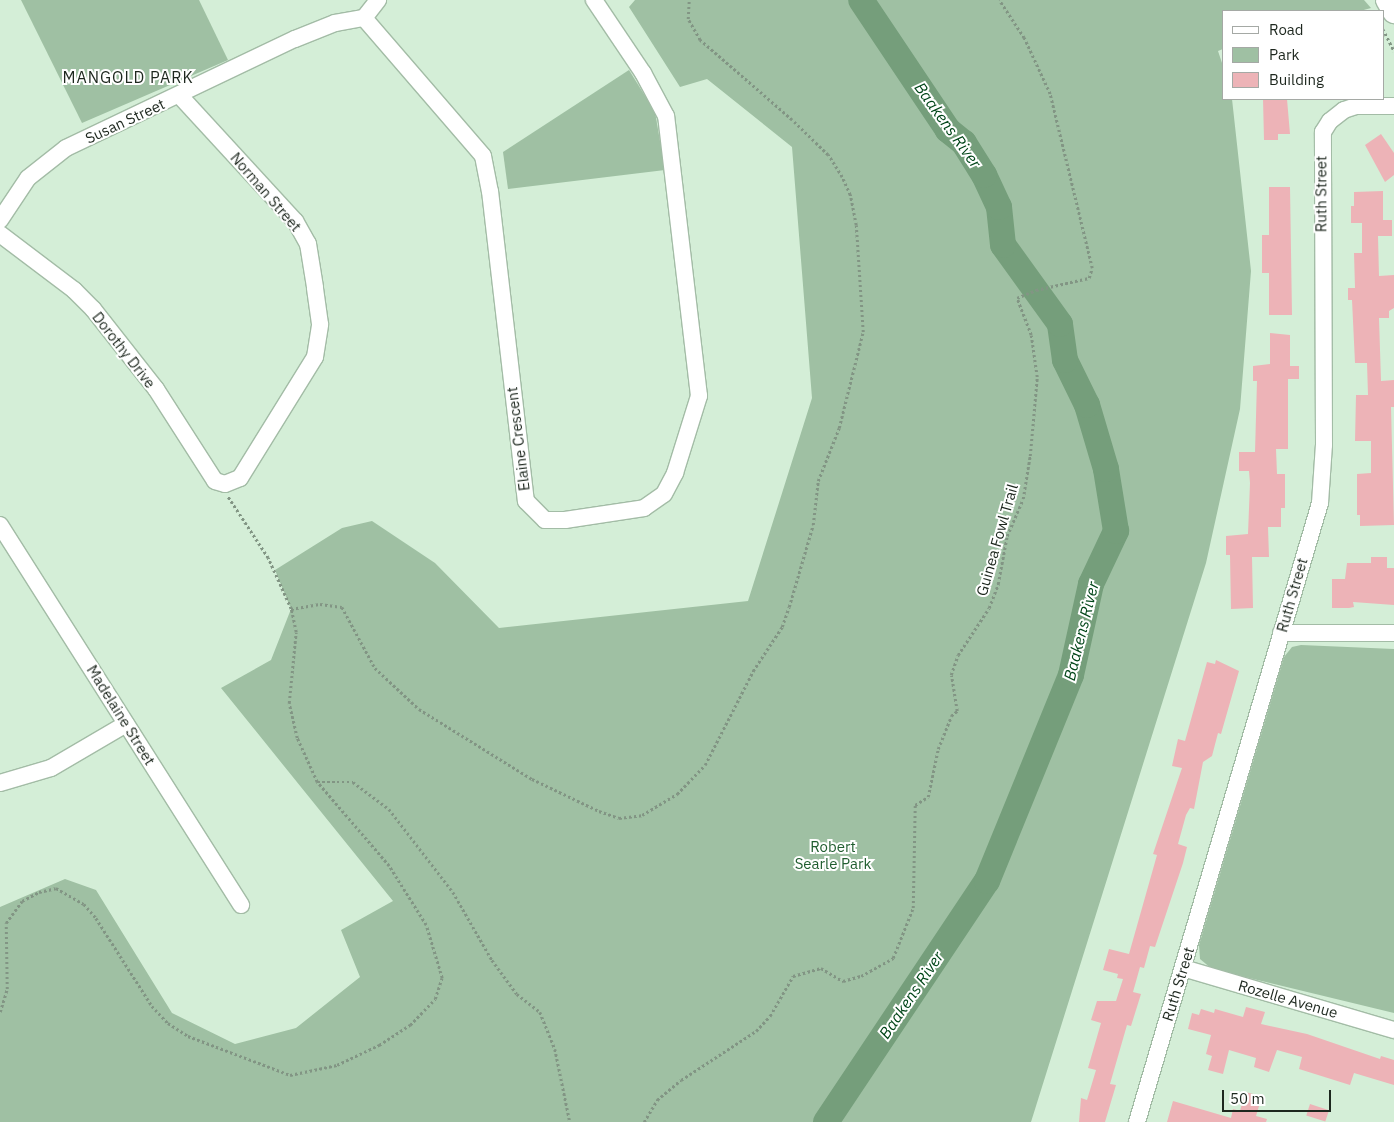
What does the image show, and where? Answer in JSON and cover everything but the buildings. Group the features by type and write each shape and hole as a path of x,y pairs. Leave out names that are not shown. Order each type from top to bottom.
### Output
{"street":[{"path":"364,18 378,0"},
{"name":"Elaine Crescent","path":"364,18 483,156 490,191 526,501 545,520 564,520 644,508 664,494 675,473 699,396 666,116 643,73 594,0"},
{"path":"1387,0 1394,12"},
{"name":"Susan Street","path":"0,220 28,178 53,156 295,39 335,23 364,18"},
{"name":"Norman Street","path":"180,95 295,221 308,244 320,324 315,357 244,474 222,484"},
{"name":"Ruth Street","path":"1137,1122 1320,503 1323,477 1323,132 1330,121 1344,110 1356,106 1394,106"},
{"name":"Dorothy Drive","path":"0,234 74,290 93,309 156,389 206,469 222,484"},
{"name":"Madelaine Street","path":"0,525 241,905"},
{"path":"1281,633 1394,633"},
{"path":"0,783 50,768 126,724"},
{"name":"Rozelle Avenue","path":"1183,968 1394,1030"}],"path":[{"path":"291,610 320,604 342,607 375,668 418,709 532,779 599,811 619,818 642,815 677,794 705,765 753,671 782,627 789,608 813,525 818,481 839,428 863,332 856,225 850,195 842,177 828,155 792,120 700,40 688,19 690,0"},
{"name":"Guinea Fowl Trail","path":"644,1122 657,1100 681,1080 756,1031 770,1016 793,976 821,968 843,981 861,976 894,958 913,908 915,805 928,796 938,749 950,716 957,711 951,676 958,655 989,608 998,584 1007,536 1023,499 1030,456 1037,376 1031,335 1018,298 1036,290 1089,278 1092,268 1050,94 1024,38 999,0"},
{"path":"1384,31 1394,51"},
{"path":"0,1012 6,989 6,923 22,901 39,892 56,888 84,904 96,918 152,1006 168,1023 188,1036 253,1063 290,1075 312,1073 379,1045 410,1025 434,999 442,978 436,952 418,911 389,866 317,782 297,738 289,703 296,632 291,610 268,558 222,484"},
{"path":"317,782 353,782 389,809 453,892 492,960 517,994 540,1012 555,1049 570,1122"}],"green space":[{"path":"21,0 199,0 228,60 82,123"},
{"name":"Robert Searle Park","path":"635,0 1364,0 1371,8 1364,10 1222,10 1222,49 1218,51 1222,63 1222,100 1232,100 1251,271 1240,409 1206,563 1031,1122 0,1122 0,907 65,879 96,890 172,1013 235,1044 296,1028 360,977 341,930 393,901 221,688 271,660 291,609 275,570 342,528 372,521 435,563 499,628 748,601 812,398 792,147 707,79 680,87 629,7"},
{"path":"629,70 655,112 665,170 508,189 503,152"},
{"path":"1301,645 1394,649 1394,1013 1212,969 1200,959 1199,945 1284,657 1292,647"}],"waterway":[{"name":"Baakens River","path":"826,1122 987,881 1071,675 1091,584 1116,531 1106,469 1087,405 1065,360 1060,324 1003,245 999,207 984,175 964,143 948,130 861,0"}],"district":[{"name":"MANGOLD PARK","path":"128,77"}]}
